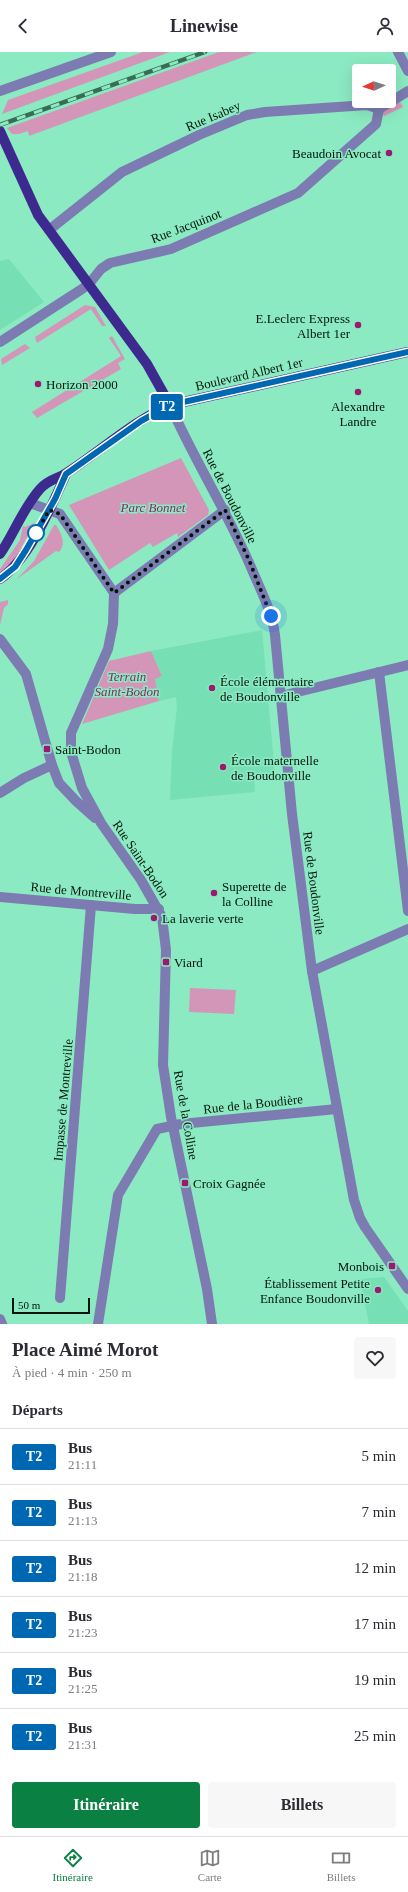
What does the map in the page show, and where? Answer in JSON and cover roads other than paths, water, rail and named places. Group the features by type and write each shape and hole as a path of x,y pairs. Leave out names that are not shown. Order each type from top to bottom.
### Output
{"main road":[{"name":"Rue de Boudonville","path":"0,131 4,150 34,208 147,364 170,405"},
{"name":"Boulevard Albert 1er","path":"0,554 30,502 50,480 66,474 141,421 170,405 408,352"},
{"path":"0,579 15,567 49,510 66,474"}],"street":[{"path":"0,91 111,52"},
{"path":"398,52 408,71"},
{"path":"379,109 408,92"},
{"name":"Rue Isabey","path":"49,230 122,172 199,135 247,115 265,112 367,105 379,109"},
{"name":"Rue Jacquinot","path":"0,342 89,284 102,269 110,263 171,249 298,193 376,124 379,109"},
{"name":"Rue de Boudonville","path":"170,405 180,429 225,510 249,560 271,616 281,696 292,814 312,972 354,1200 360,1218 408,1289"},
{"path":"30,502 60,514 114,593 225,510"},
{"name":"Rue Saint-Bodon","path":"114,593 113,624 108,650 70,739 73,763 82,788 101,823 137,874 159,909"},
{"name":"Rue Saint-Bodon","path":"0,639 26,674 52,765 59,783 101,823"},
{"path":"281,696 408,665"},
{"path":"379,672 408,910"},
{"path":"0,793 24,778 52,765"},
{"path":"69,794 82,788"},
{"name":"Rue de Montreville","path":"0,897 159,909"},
{"name":"Impasse de Montreville","path":"60,1298 91,905"},
{"name":"Rue de la Colline","path":"159,909 162,917 166,950 163,1065 173,1125 207,1289 212,1324"},
{"path":"312,972 408,929"},
{"name":"Rue de la Boudière","path":"98,1324 118,1195 153,1133 160,1127 173,1125 337,1108"},
{"path":"0,1319 2,1324"}],"railway":[{"path":"0,125 205,52"}],"place":[{"name":"Beaudoin Avocat","path":"389,153"},
{"name":"E.Leclerc Express Albert 1er","path":"358,325"},
{"name":"Horizon 2000","path":"38,384"},
{"name":"Alexandre Landre","path":"358,392"},
{"name":"École élémentaire de Boudonville","path":"212,688"},
{"name":"Saint-Bodon","path":"47,749"},
{"name":"École maternelle de Boudonville","path":"223,767"},
{"name":"Superette de la Colline","path":"214,893"},
{"name":"La laverie verte","path":"154,918"},
{"name":"Viard","path":"166,962"},
{"name":"Croix Gagnée","path":"185,1183"},
{"name":"Monbois","path":"392,1266"},
{"name":"Établissement Petite Enfance Boudonville","path":"378,1290"}],"park label":[{"name":"Parc Bonnet","path":"153,507"},
{"name":"Terrain Saint-Bodon","path":"127,684"}]}
